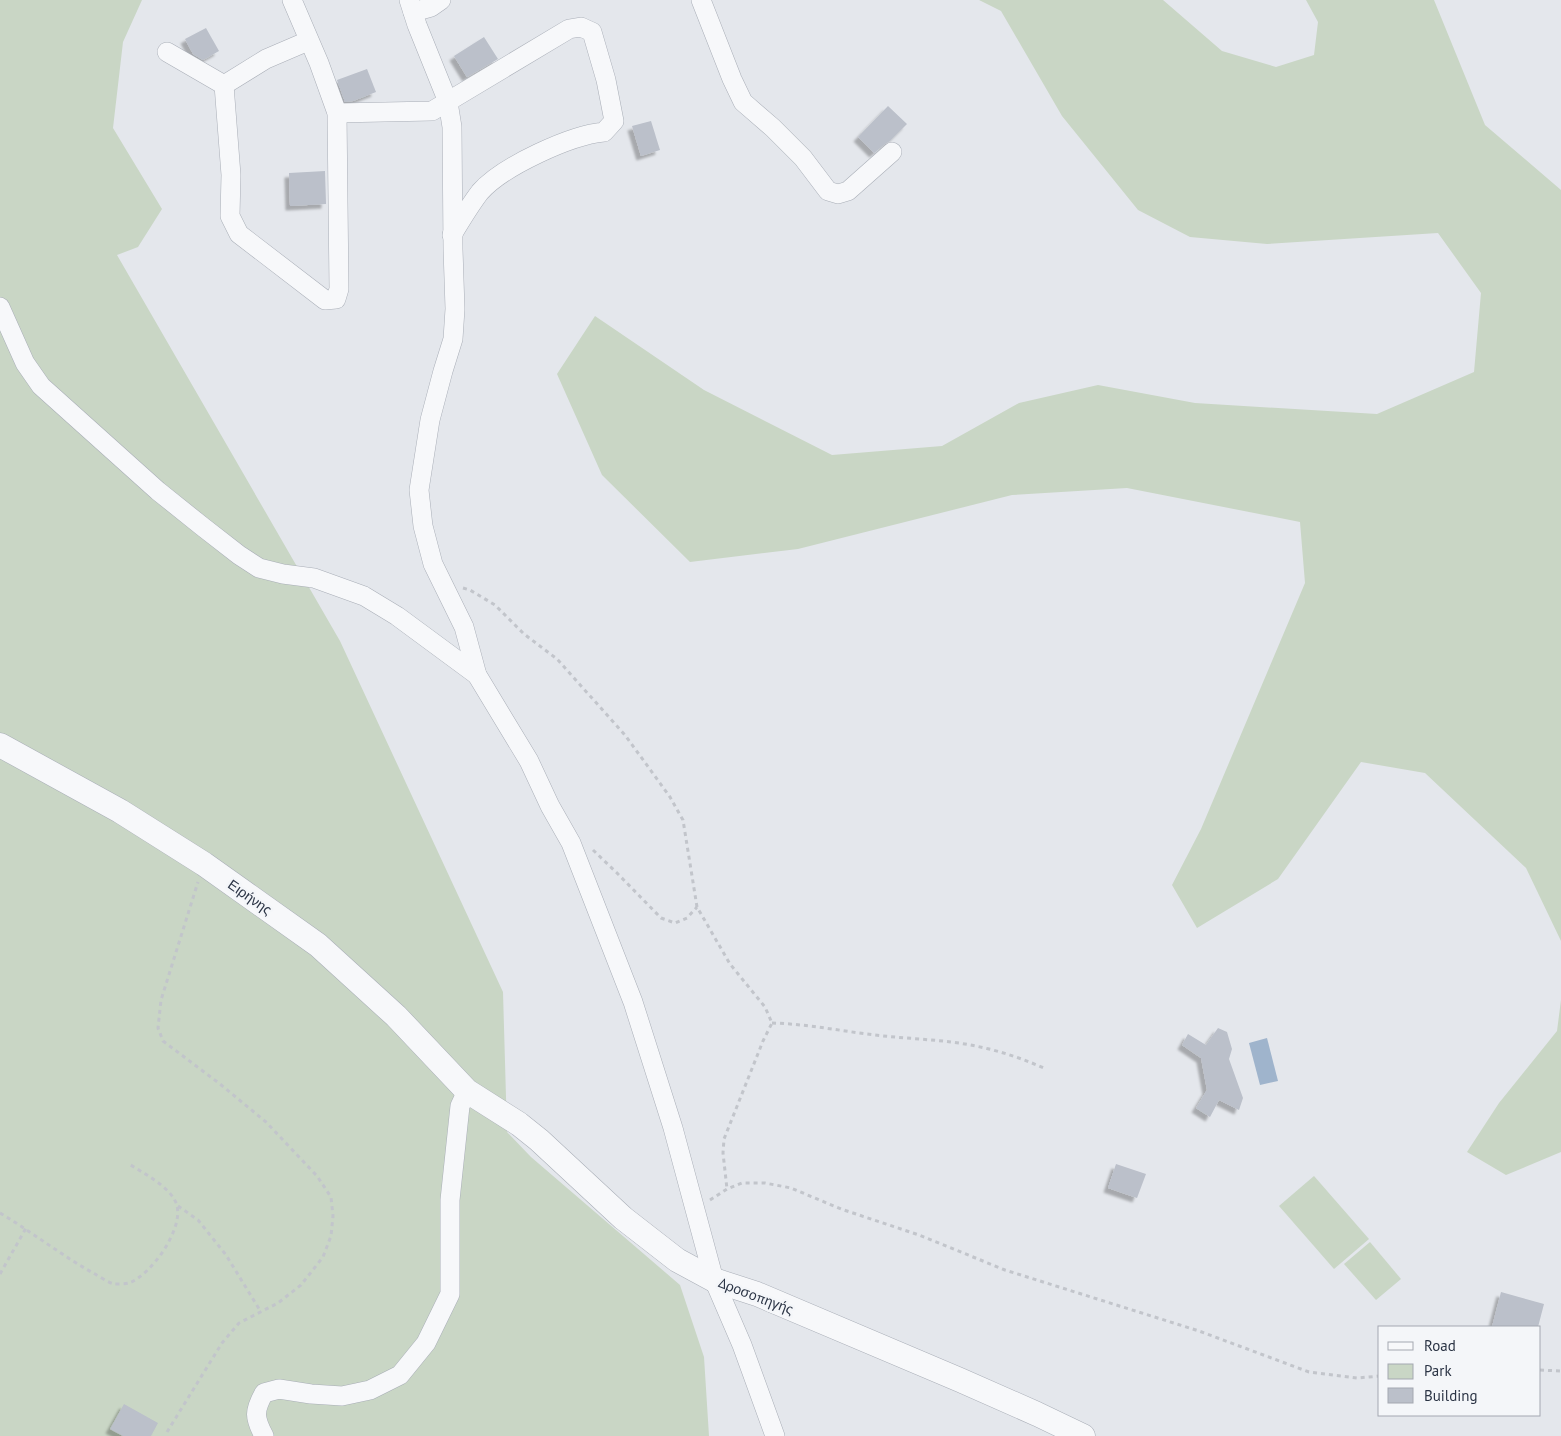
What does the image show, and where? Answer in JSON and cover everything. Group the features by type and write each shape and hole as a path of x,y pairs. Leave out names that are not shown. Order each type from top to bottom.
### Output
{"street":[{"path":"224,85 230,175 230,216 239,234 325,300 336,299 339,289 336,113 319,63 292,0"},
{"path":"441,0 432,7 411,6 448,102 452,127 452,234 455,309 453,339 430,420 419,490 423,526 432,564 464,627 477,675 529,761 550,806 571,843 633,1002 673,1128 714,1280 742,1345 775,1436"},
{"path":"702,0 732,79 743,102 803,158 828,192 838,194 848,191 892,152"},
{"path":"336,113 432,111 569,29 580,27 592,32 606,80 614,121 604,132 590,133 569,141 503,173 481,191 452,234"},
{"path":"224,85 266,59 308,41"},
{"path":"167,52 224,85"},
{"path":"0,306 25,363 41,386 158,492 210,533 259,568 283,574 314,578 364,596 397,616 477,675"},
{"name":"Ειρήνης","path":"0,745 120,811 204,864 318,946 396,1016 467,1092"},
{"path":"264,1436 255,1417 258,1404 264,1393 280,1389 310,1394 342,1396 370,1390 400,1375 426,1343 450,1294 450,1200 460,1106 467,1092"},
{"name":"Δροσοπηγής","path":"467,1092 519,1124 539,1140 623,1218 676,1260 714,1280 757,1294 951,1376 1083,1436"}],"path":[{"path":"440,582 470,590 495,605 524,634 557,659 625,735 670,797 683,820 697,907 730,964 765,1007 772,1023 724,1139 723,1154 727,1189"},
{"path":"591,849 661,918 675,923 687,918 697,907"},
{"path":"167,1432 222,1343 239,1323 278,1303 301,1285 323,1257 331,1236 333,1216 331,1197 317,1176 266,1122 163,1041 158,1028 161,1000 204,864"},
{"path":"772,1023 800,1024 861,1033 951,1042 1019,1057 1046,1069"},
{"path":"0,1212 73,1262 113,1284 128,1284 149,1269 168,1244 176,1225 177,1206 170,1192 153,1178 129,1164"},
{"path":"696,1210 727,1189 742,1183 765,1183 791,1188 841,1208 919,1235 1004,1270 1199,1331 1309,1372 1357,1378 1378,1376"},
{"path":"177,1206 198,1220 226,1255 261,1312"},
{"path":"0,1274 26,1228"},
{"path":"1541,1370 1561,1371"}],"green space":[{"path":"0,0 142,0 123,42 113,128 162,209 138,247 117,255 340,641 503,992 507,1132 531,1157 680,1285 704,1357 709,1436 0,1436"},
{"path":"979,0 1163,0 1222,51 1276,67 1314,55 1318,22 1306,0 1434,0 1485,125 1561,190 1561,941 1526,868 1425,773 1361,762 1278,879 1197,928 1172,885 1201,829 1305,583 1300,522 1127,488 1012,495 798,549 690,562 602,475 557,374 595,316 704,390 832,455 942,446 1019,403 1098,385 1195,403 1377,414 1474,372 1481,293 1438,233 1267,244 1190,237 1138,210 1062,116 1001,11"},
{"path":"1561,1000 1561,1152 1506,1175 1467,1152 1499,1103 1557,1031"},
{"path":"1314,1176 1369,1239 1334,1269 1279,1206"},
{"path":"1370,1242 1401,1279 1376,1300 1344,1264"}],"water":[{"path":"1267,1038 1278,1081 1260,1085 1249,1043"}],"building":[{"path":"206,28 219,51 203,60 193,54 185,39"},
{"path":"484,37 498,59 467,77 454,56"},
{"path":"367,69 376,92 353,101 345,102 337,80"},
{"path":"888,106 907,124 890,141 874,153 858,137"},
{"path":"651,121 660,150 641,156 632,126"},
{"path":"325,171 326,204 290,206 289,173"},
{"path":"1218,1028 1227,1032 1232,1049 1229,1059 1243,1098 1239,1110 1219,1100 1210,1117 1196,1108 1207,1090 1201,1058 1182,1045 1188,1034 1206,1045"},
{"path":"1116,1164 1146,1174 1137,1198 1108,1188"},
{"path":"1501,1292 1544,1304 1538,1326 1492,1326"},
{"path":"124,1404 158,1423 151,1436 123,1436 110,1429"}]}
